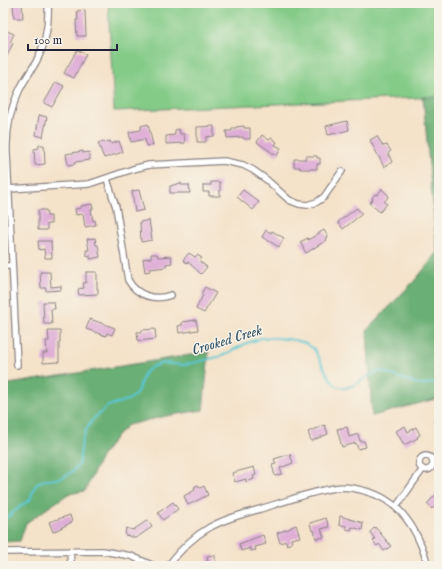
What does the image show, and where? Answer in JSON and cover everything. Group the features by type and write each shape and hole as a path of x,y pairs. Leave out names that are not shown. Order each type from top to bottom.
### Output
{"street":[{"path":"17,365 6,126 17,96 36,63 43,45 48,24 48,3"},
{"path":"9,189 79,186 94,183 149,165 224,161 238,164 253,170 267,180 289,200 307,205 317,202 324,197 342,171"},
{"path":"107,179 116,207 128,280 135,289 145,295 158,298 171,295"},
{"path":"3,266 12,266"},
{"path":"396,507 423,469"},
{"path":"168,566 190,540 213,525 317,492 335,488 361,490 377,495 396,507 415,531 428,566"},
{"path":"70,551 71,566"},
{"path":"3,552 103,552 122,554 154,566"}],"green space":[{"path":"108,3 439,3 439,97 114,111"},
{"path":"423,97 439,97 439,398 372,416 367,330 416,279 437,253"},
{"path":"209,352 203,410 166,416 128,425 118,434 101,457 85,491 68,494 26,523 20,541 3,542 3,385"}],"building":[{"path":"13,3 22,3 23,18 14,18"},
{"path":"85,10 86,36 77,36 77,11"},
{"path":"7,31 14,34 10,42 13,43 7,56 3,54 3,39"},
{"path":"77,50 86,54 74,78 64,73"},
{"path":"56,82 64,86 52,107 44,103"},
{"path":"39,115 47,117 43,137 36,135"},
{"path":"347,121 349,130 328,135 326,126"},
{"path":"148,124 153,145 146,146 145,139 131,142 129,132 141,130 141,126"},
{"path":"214,126 214,136 206,137 206,142 197,142 197,127"},
{"path":"244,126 244,128 250,128 250,139 244,139 243,137 227,138 226,131 232,131 232,128"},
{"path":"179,129 180,134 184,134 185,143 166,144 166,136 175,135 175,130"},
{"path":"262,135 269,140 271,138 277,142 275,145 281,148 277,156 257,142"},
{"path":"377,136 383,146 387,145 391,151 388,153 392,162 384,167 370,140"},
{"path":"104,141 104,143 110,141 111,144 119,141 123,152 104,158 98,143"},
{"path":"39,145 44,145 45,164 35,165 34,149 39,148"},
{"path":"83,151 83,153 89,152 90,160 75,162 75,164 68,165 66,154"},
{"path":"306,156 317,156 317,158 320,158 320,164 317,164 317,169 300,169 300,167 294,167 294,159 306,159"},
{"path":"211,182 220,182 220,196 209,196 209,192 203,192 203,185 211,185"},
{"path":"181,183 181,185 189,185 190,193 170,193 170,186"},
{"path":"382,189 389,196 384,202 387,204 380,212 369,203 375,194 377,195"},
{"path":"139,190 144,210 135,212 132,191"},
{"path":"243,190 259,202 253,210 237,197"},
{"path":"92,204 93,209 91,209 93,221 95,220 96,225 85,227 83,214 76,215 75,209"},
{"path":"357,208 362,214 343,229 338,222"},
{"path":"38,210 46,210 47,216 51,216 51,224 47,224 47,230 38,230"},
{"path":"149,220 152,240 141,242 140,222"},
{"path":"266,230 271,233 272,231 284,238 279,247 262,237"},
{"path":"324,230 328,237 326,238 327,240 306,253 300,242 308,238 308,240"},
{"path":"95,238 100,257 90,259 90,255 87,256 86,250 89,250 87,239"},
{"path":"38,241 51,241 52,258 45,258 44,249 39,250"},
{"path":"189,253 195,257 197,255 202,258 199,261 207,267 201,274 188,262 187,263 183,260"},
{"path":"151,254 157,254 158,257 171,256 172,263 166,264 166,267 150,269 150,271 145,272 143,259 151,258"},
{"path":"40,272 50,272 51,287 61,286 61,290 46,291 46,288 41,288"},
{"path":"86,272 97,272 98,294 79,295 78,289 84,288 83,283 86,283"},
{"path":"205,287 216,293 204,313 196,309"},
{"path":"43,302 54,302 55,309 51,309 52,324 44,324"},
{"path":"90,319 115,328 112,335 107,333 106,336 86,329"},
{"path":"196,320 198,330 179,333 178,326 182,325 182,322"},
{"path":"155,329 156,339 138,341 137,332"},
{"path":"48,331 60,331 59,362 43,363 43,353 47,353 46,341 49,341"},
{"path":"439,409 439,425 434,422"},
{"path":"325,425 328,434 311,441 308,432"},
{"path":"405,426 408,432 416,427 420,435 417,437 418,438 404,445 396,431"},
{"path":"347,427 349,437 358,434 360,441 364,441 366,447 358,449 356,443 342,447 337,429"},
{"path":"290,454 293,463 280,468 282,474 275,476 272,465 276,464 274,459"},
{"path":"254,467 256,475 253,476 254,479 246,482 246,479 235,482 232,473"},
{"path":"198,485 200,488 204,486 208,495 188,505 184,496 195,490 194,487"},
{"path":"439,491 439,502 432,509 427,504"},
{"path":"173,502 178,509 163,520 158,513"},
{"path":"70,515 72,522 53,532 49,522"},
{"path":"340,516 363,523 362,530 352,527 351,530 346,529 346,526 339,525"},
{"path":"326,518 329,527 321,529 324,537 316,539 314,530 312,531 310,523"},
{"path":"148,520 152,527 136,538 125,535 126,528 133,530"},
{"path":"296,525 300,537 291,539 292,543 287,545 286,541 280,543 277,533"},
{"path":"375,527 391,546 384,551 379,544 377,546 373,541 375,539 370,532"},
{"path":"263,535 266,544 255,547 256,550 251,551 250,548 241,551 239,544"},
{"path":"215,555 215,566 199,566 199,563 208,562 207,556"}],"waterway":[{"name":"Crooked Creek","path":"3,520 30,500 35,486 41,481 62,478 72,472 79,464 82,441 86,430 93,419 108,406 130,399 136,394 145,372 162,363 184,365 222,356 247,343 262,338 278,338 305,343 314,349 329,377 336,386 345,388 355,385 365,378 380,371 421,385 439,382"}]}
